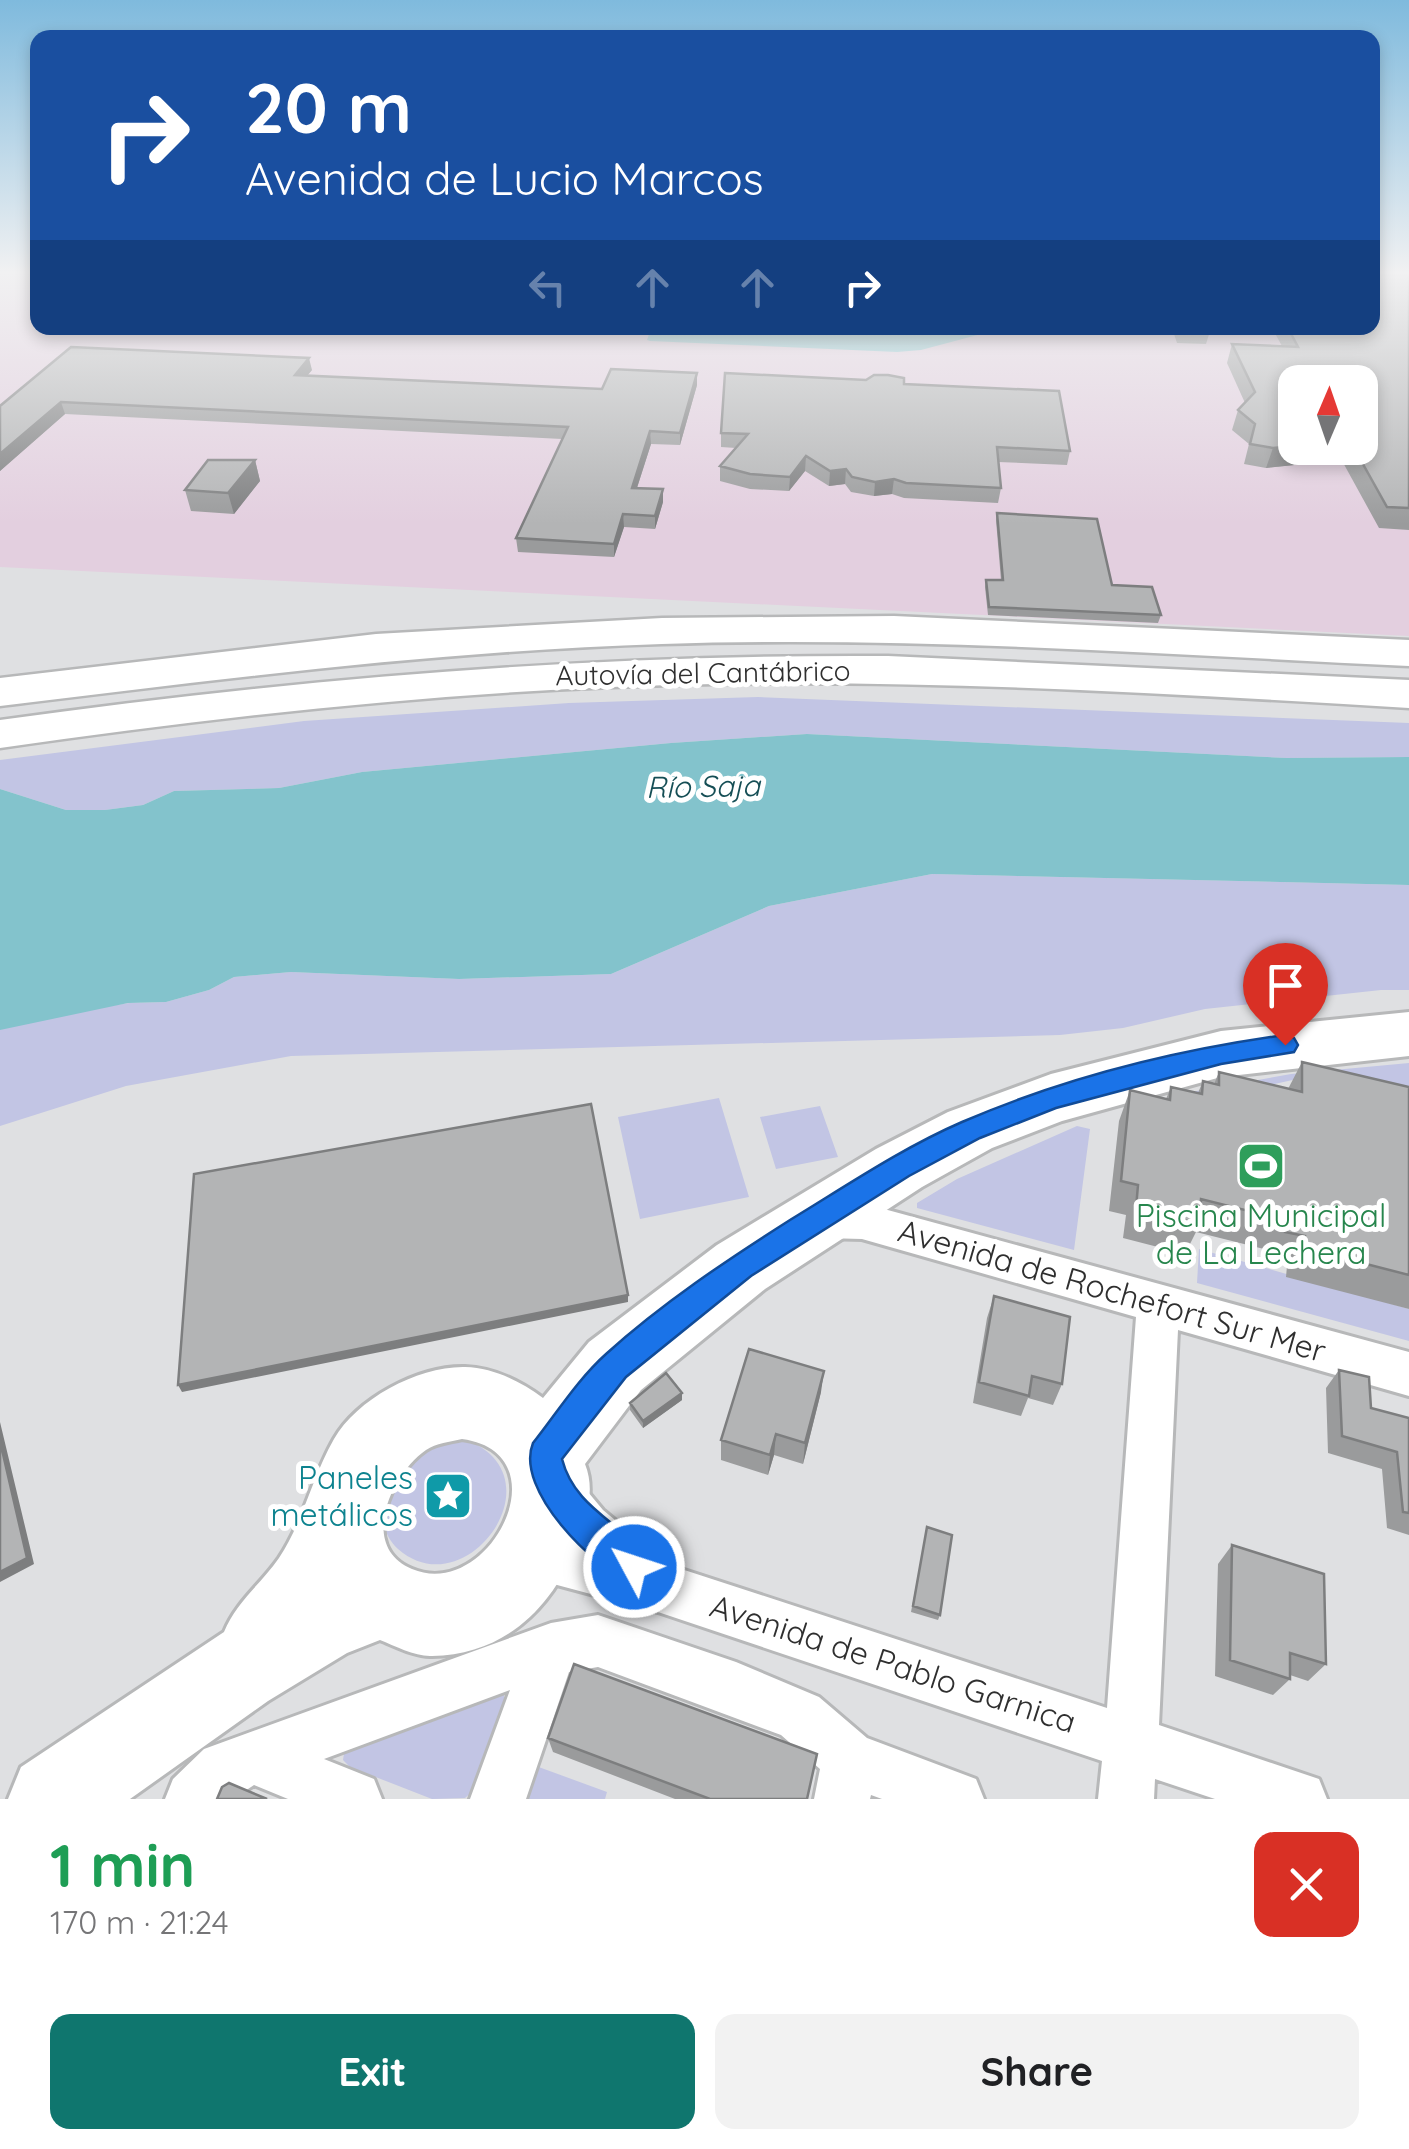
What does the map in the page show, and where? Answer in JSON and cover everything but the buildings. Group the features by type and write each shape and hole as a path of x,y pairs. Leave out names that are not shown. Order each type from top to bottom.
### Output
{"highway":[{"name":"Autovía del Cantábrico","path":"0,692 376,646 680,631 894,629 1409,653"},
{"name":"Autovía del Cantábrico","path":"0,734 176,709 395,687 696,671 953,671 1409,694"}],"main road":[{"path":"532,1477 462,1403 424,1410 390,1430 363,1461 347,1499 345,1540 358,1576 381,1599 411,1614 445,1615 480,1605 511,1585 532,1477 615,1366 741,1267 899,1168 970,1130 1051,1099 1221,1054 1409,1034"},
{"path":"238,1670 307,1588 346,1515"},
{"path":"53,1799 238,1670 321,1622 381,1599"}],"street":[{"name":"Avenida de Rochefort Sur Mer","path":"813,1220 862,1221 1409,1374"},
{"path":"1126,1799 1158,1305"},
{"name":"Avenida de Pablo Garnica","path":"532,1477 658,1588"},
{"name":"Avenida de Pablo Garnica","path":"532,1477 658,1588 1299,1799"},
{"path":"193,1799 224,1768 254,1756 551,1649 598,1641 736,1689 800,1716 846,1779 956,1799"},
{"path":"498,1799 551,1649"},
{"path":"254,1756 354,1799"}],"shaded area":[{"path":"0,356 1409,356 1409,636 0,567"},
{"path":"758,697 1409,723 1409,757 1287,758 807,734 362,772 279,788 174,791 143,805 105,810 66,810 0,789 0,760 304,721 569,703"},
{"path":"932,874 1409,885 1409,990 1205,1009 1123,1028 1060,1035 291,1056 126,1086 0,1126 0,1023 129,1003 166,1002 209,990 234,977 291,972 459,979 611,974 769,906"},
{"path":"1409,1063 1409,1105 1297,1079 1247,1090 1242,1105 1191,1092 1291,1074"},
{"path":"719,1098 749,1197 640,1219 618,1117"},
{"path":"820,1106 838,1157 776,1169 760,1117"},
{"path":"1077,1126 1090,1129 1074,1250 917,1208 917,1203 957,1179"},
{"path":"1199,1249 1409,1309 1409,1341 1197,1283"},
{"path":"461,1438 491,1455 505,1478 505,1504 494,1529 476,1550 452,1562 425,1563 398,1549 389,1538 384,1525 386,1497 398,1470 417,1450"},
{"path":"499,1692 504,1695 504,1707 494,1751 481,1778 465,1798 432,1799 350,1767 343,1760 345,1747"},
{"path":"536,1766 607,1792 605,1799 525,1799"}],"water":[{"name":"Río Saja","path":"807,734 1287,758 1409,757 1409,885 932,874 769,906 611,974 459,979 291,972 234,977 209,990 166,1002 128,1003 0,1030 0,789 66,810 105,810 143,805 174,791 279,788 362,772"}],"place":[{"name":"Piscina Municipal de La Lechera","path":"1261,1166"},
{"name":"Paneles metálicos","path":"448,1496"}],"route":[{"path":"634,1567 586,1527 552,1486 545,1454 615,1366 741,1267 899,1168 970,1130 1051,1099 1140,1074 1221,1054 1285,1045"}]}
